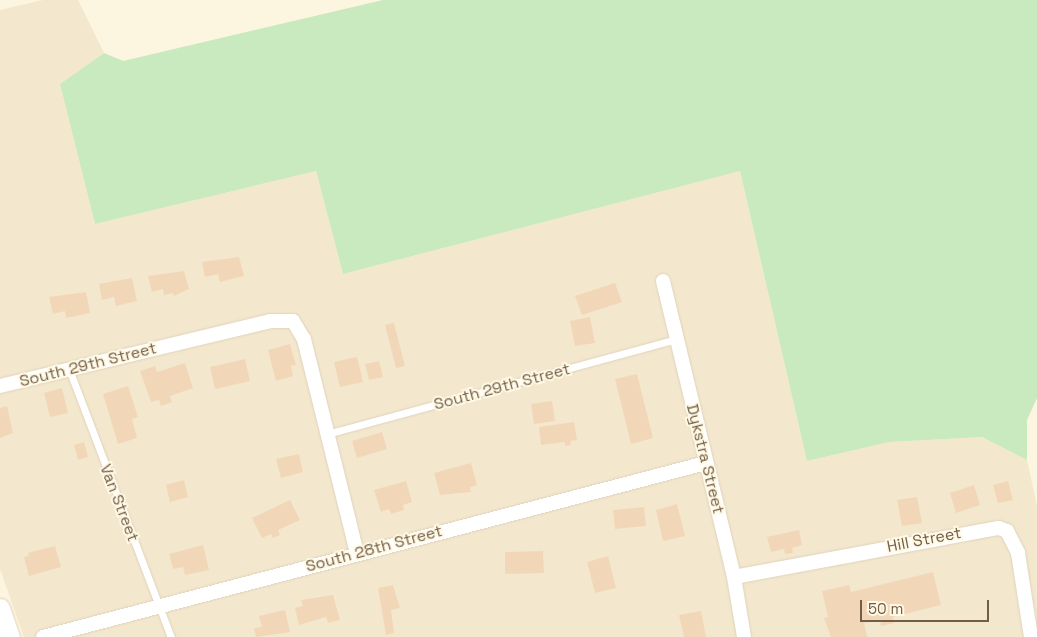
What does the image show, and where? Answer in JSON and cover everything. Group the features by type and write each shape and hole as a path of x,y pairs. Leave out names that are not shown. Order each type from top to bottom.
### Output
{"main road":[{"path":"0,608 10,637"}],"street":[{"name":"Dykstra Street","path":"662,281 734,577 744,637"},
{"name":"South 29th Street","path":"0,386 270,321 293,321 304,340 327,434"},
{"path":"327,434 357,553"},
{"name":"South 28th Street","path":"43,637 159,608 357,553 706,463"},
{"name":"Hill Street","path":"734,577 999,528 1007,531 1018,553 1031,637"}],"lane":[{"name":"South 29th Street","path":"327,434 676,339"},
{"name":"Van Street","path":"69,369 171,637"}],"shaded area":[{"path":"43,0 78,0 104,53 60,84 95,224 316,171 343,274 740,171 807,461 889,442 982,437 1027,460 1037,506 1037,637 24,637 0,569 0,10"}],"green space":[{"path":"383,0 1037,0 1037,398 1027,420 1027,460 982,437 889,442 807,461 740,171 343,274 316,171 95,224 60,84 104,53 123,61"}],"building":[{"path":"239,257 244,276 220,282 218,274 205,277 202,262"},
{"path":"184,271 189,289 174,296 173,293 164,295 163,289 152,292 148,276"},
{"path":"132,278 137,301 116,306 114,297 102,300 99,284"},
{"path":"615,283 622,302 582,315 575,296"},
{"path":"86,292 90,313 66,318 65,311 53,314 49,297"},
{"path":"590,317 595,343 575,346 570,321"},
{"path":"394,323 405,366 396,368 385,325"},
{"path":"290,344 296,365 291,366 293,376 276,381 268,350"},
{"path":"357,357 363,382 340,387 334,362"},
{"path":"245,359 250,381 215,389 210,367"},
{"path":"379,361 383,377 369,380 365,364"},
{"path":"185,363 193,388 170,396 172,402 161,406 159,400 151,402 140,371 155,366 157,372"},
{"path":"637,374 653,438 631,444 615,379"},
{"path":"128,386 138,417 132,419 137,438 118,444 103,394"},
{"path":"62,388 68,413 50,417 44,393"},
{"path":"552,401 555,421 534,424 531,404"},
{"path":"7,406 13,433 0,438 0,408"},
{"path":"574,422 577,440 570,441 571,445 565,446 565,442 541,445 539,427"},
{"path":"382,432 387,449 357,458 352,441"},
{"path":"84,442 88,457 78,460 74,445"},
{"path":"299,454 303,472 281,478 276,459"},
{"path":"471,463 477,485 470,487 471,492 440,495 434,473"},
{"path":"184,480 188,497 170,502 166,485"},
{"path":"406,481 412,502 403,505 404,510 391,514 389,509 381,512 374,490"},
{"path":"1008,481 1013,500 998,503 993,485"},
{"path":"974,485 980,505 956,513 950,493"},
{"path":"917,497 922,523 902,526 897,500"},
{"path":"290,500 300,520 278,530 280,535 273,538 271,534 262,538 252,518"},
{"path":"677,504 685,536 663,541 656,510"},
{"path":"644,507 646,526 615,529 613,510"},
{"path":"799,530 802,545 792,548 793,553 785,554 784,549 771,552 767,537"},
{"path":"203,545 209,570 185,575 183,567 173,569 169,554"},
{"path":"55,546 61,567 29,576 24,557 29,556 28,553"},
{"path":"543,551 544,573 505,574 505,552"},
{"path":"608,556 616,588 595,593 587,562"},
{"path":"933,572 941,605 893,617 894,623 881,626 880,620 864,623 867,637 831,637 824,618 828,617 822,591 849,585 851,592"},
{"path":"393,585 400,608 391,610 394,633 386,635 378,588"},
{"path":"333,595 340,620 328,623 326,617 299,625 295,608 303,606 301,600"},
{"path":"285,610 290,632 256,637 254,628 262,627 259,616"},
{"path":"701,611 706,637 684,637 679,615"}]}
